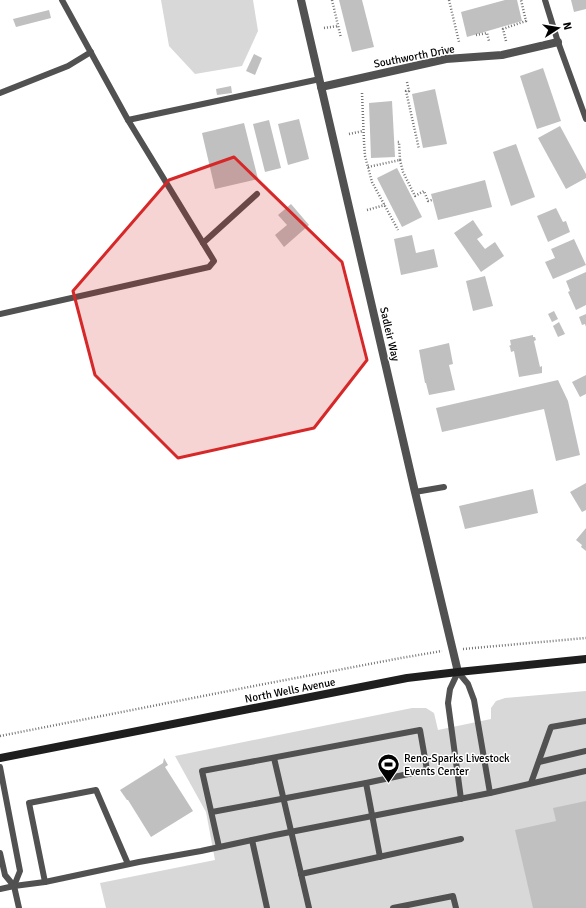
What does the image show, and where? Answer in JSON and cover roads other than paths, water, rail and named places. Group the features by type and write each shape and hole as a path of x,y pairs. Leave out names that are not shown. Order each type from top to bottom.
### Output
{"main road":[{"name":"North Wells Avenue","path":"0,758 407,678 586,659"}],"street":[{"name":"Sadleir Way","path":"301,0 458,672"},
{"name":"Southworth Drive","path":"321,83 446,59 502,55 558,42"}],"lane":[{"path":"0,314 209,267 214,261 128,120 62,0"},
{"path":"544,0 586,119"},
{"path":"0,93 68,66 91,52"},
{"path":"128,120 321,83"},
{"path":"203,243 258,194"},
{"path":"415,492 444,487"},
{"path":"461,798 448,702 450,689 458,672 468,684 474,700 490,793"},
{"path":"531,783 551,727 586,721"},
{"path":"212,812 427,770 420,730 202,771 220,847"},
{"path":"539,762 586,752"},
{"path":"274,758 309,908"},
{"path":"0,767 20,871 14,886"},
{"path":"0,889 45,882 372,815 490,793 586,772"},
{"path":"366,782 380,857"},
{"path":"45,882 29,803 96,790 128,864"},
{"path":"301,874 461,839"},
{"path":"252,840 267,908"},
{"path":"0,853 5,875 14,886 19,908"},
{"path":"393,908 453,896 456,908"}],"place":[{"name":"Reno-Sparks Livestock Events Center","path":"388,784"}]}
